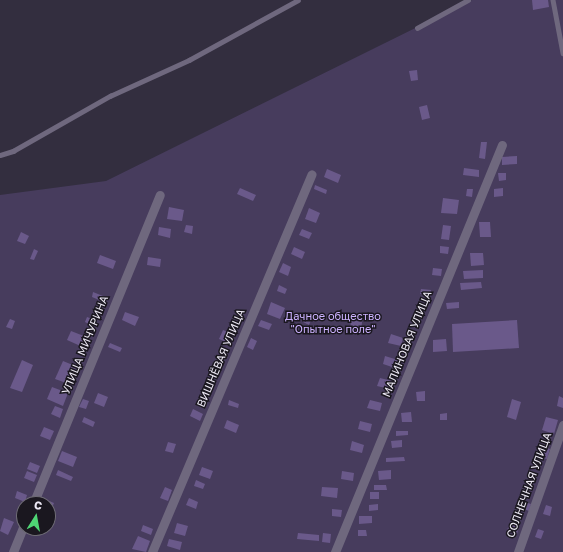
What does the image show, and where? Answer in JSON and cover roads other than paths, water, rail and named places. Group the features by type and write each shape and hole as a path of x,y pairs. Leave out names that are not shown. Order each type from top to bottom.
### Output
{"street":[{"name":"МАЛИНОВАЯ УЛИЦА","path":"335,552 502,145"},
{"name":"ВИШНЁВАЯ УЛИЦА","path":"152,552 312,174"},
{"name":"УЛИЦА МИЧУРИНА","path":"36,496 160,195"},
{"name":"СОЛНЕЧНАЯ УЛИЦА","path":"518,552 563,425"},
{"path":"13,552 20,536"}],"lane":[{"path":"0,155 13,151 110,96 189,60 298,0"},
{"path":"417,28 468,0"},
{"path":"553,0 563,53"}],"park label":[{"name":"Дачное общество \"Опытное поле\"","path":"333,323"}]}
